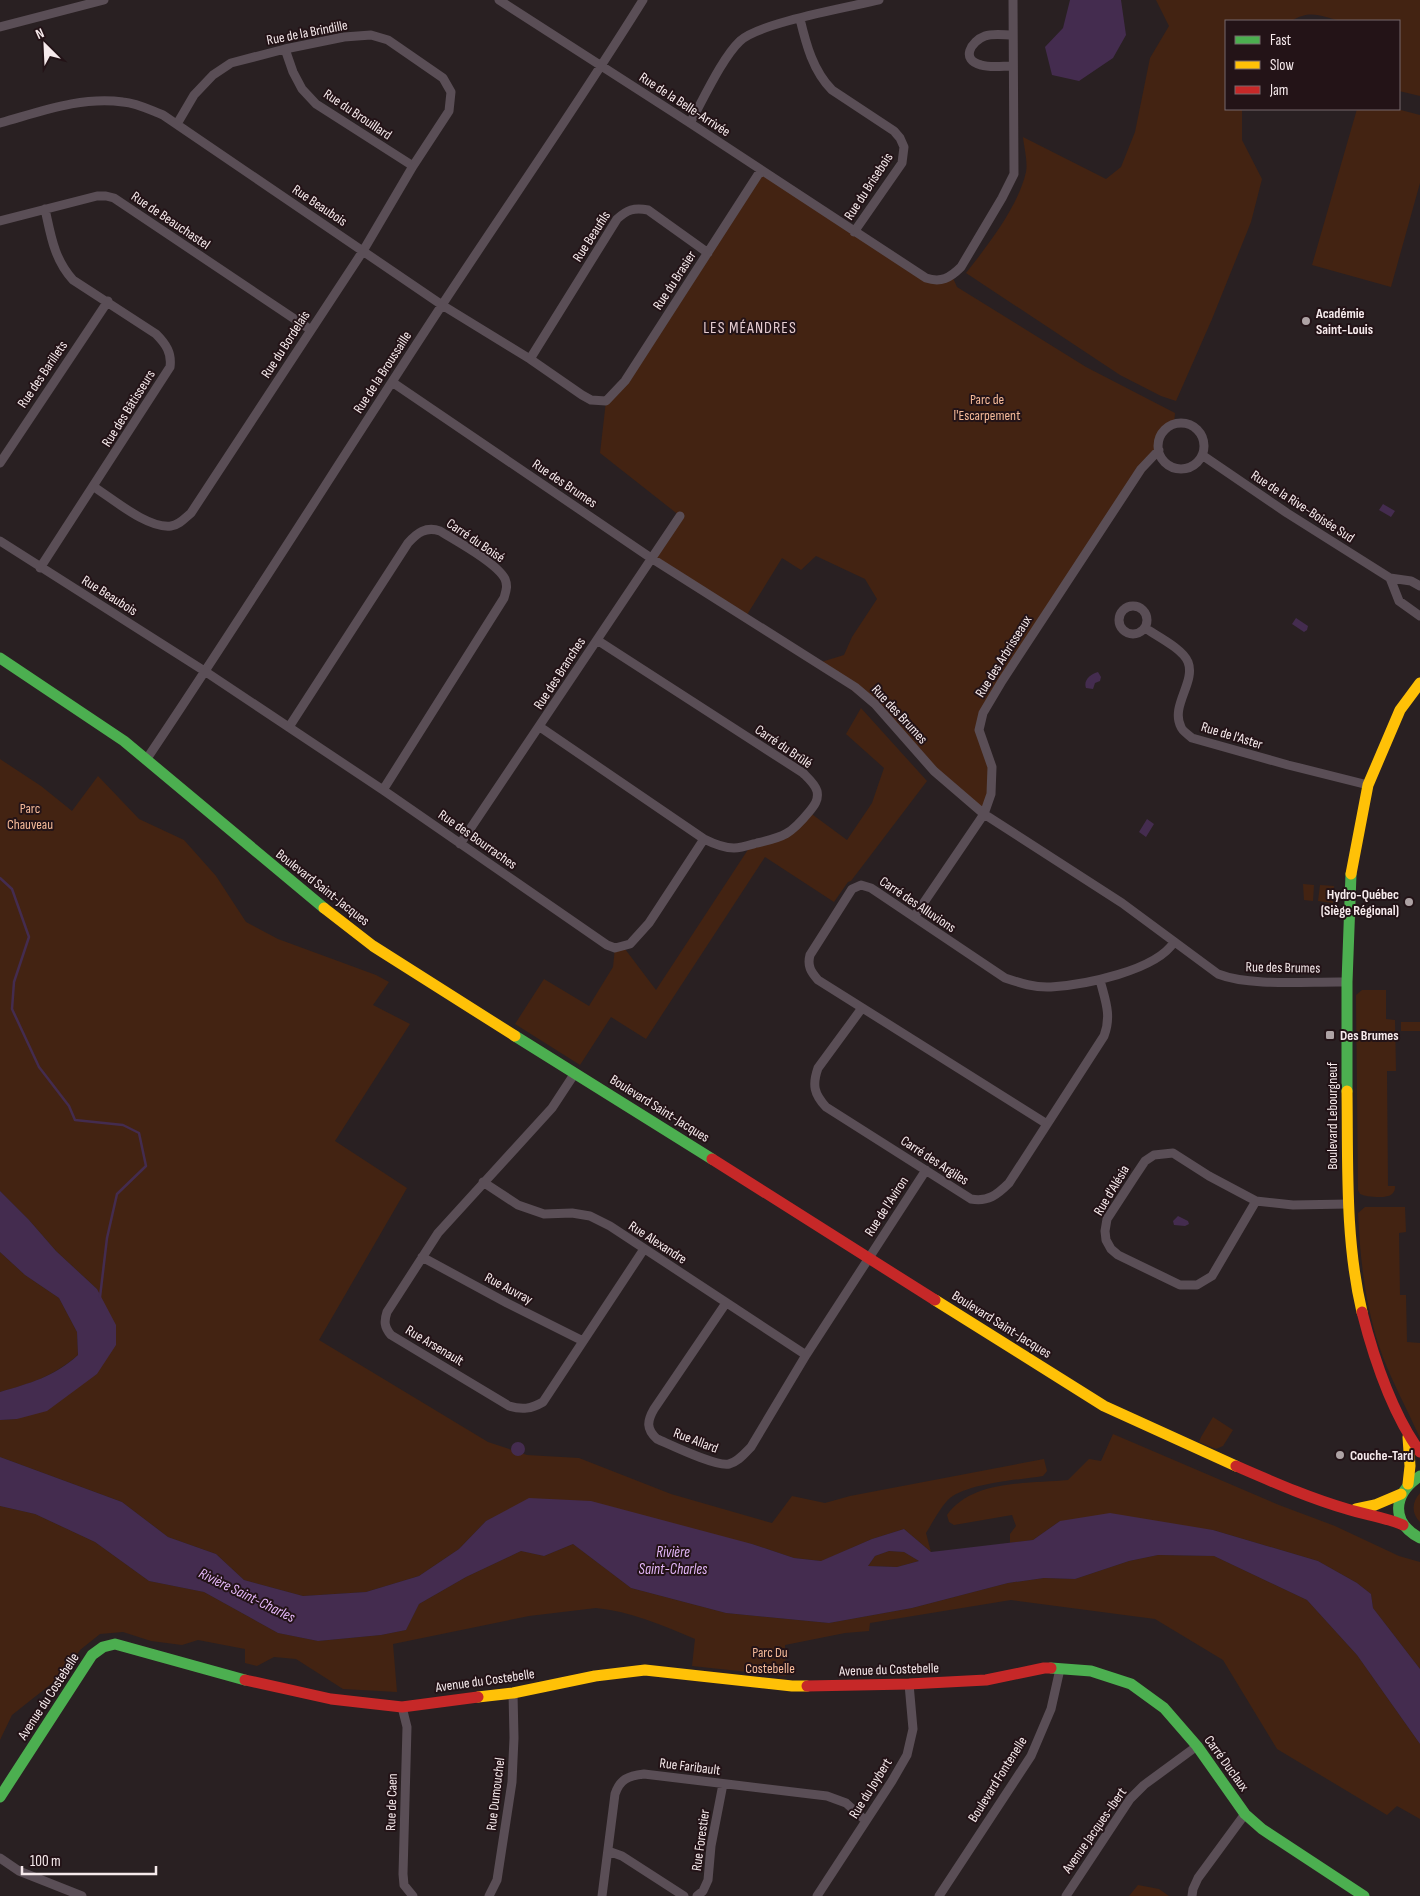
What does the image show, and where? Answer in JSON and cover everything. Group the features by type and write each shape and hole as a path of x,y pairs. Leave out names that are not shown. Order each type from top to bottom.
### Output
{"street":[{"path":"0,27 104,0"},
{"name":"Rue de la Belle-Arrivée","path":"499,0 690,123 854,232 926,278 934,281 952,276 960,267 1002,198 1014,174 1012,66"},
{"name":"Rue de la Broussaille","path":"146,760 206,672 442,305 601,67 643,0"},
{"path":"690,123 732,50 741,39 762,29 879,0"},
{"path":"1013,0 1013,35 1012,66 981,66 973,61 969,55 970,48 976,40 987,35 1013,35"},
{"name":"Rue du Brisebois","path":"800,19 806,42 823,82 894,132 900,138 904,147 902,163 854,232"},
{"name":"Rue de la Brindille","path":"177,124 194,96 213,76 231,64 285,48 344,37 371,35 388,40 443,78 452,92"},
{"name":"Rue du Brouillard","path":"285,48 292,72 302,89 316,104 413,166"},
{"name":"Rue du Bordelais","path":"94,487 145,520 161,525 173,526 191,513 363,251 413,166 449,111 452,92"},
{"name":"Rue Beaubois","path":"0,123 72,104 101,100 124,102 164,115 442,305 530,359 582,395 591,400 606,401"},
{"name":"Rue du Brasier","path":"606,401 625,382 761,170"},
{"name":"Rue de Beauchastel","path":"0,221 97,196 114,198 311,330"},
{"name":"Rue Beaufils","path":"530,359 617,219 623,213 638,208 648,210 708,253"},
{"name":"Rue des Bâtisseurs","path":"40,568 170,367 172,358 163,341 156,334 73,280 65,271 58,260 45,209"},
{"name":"Rue des Barillets","path":"0,463 108,302"},
{"name":"Rue des Brumes","path":"392,382 651,558 855,687 874,704 934,771 984,814 1122,903 1218,974 1227,978 1250,981 1347,982"},
{"path":"1184,423 1193,426 1201,434 1204,444 1202,455 1196,463 1187,468 1177,468 1168,464 1162,458 1159,450 1159,440 1164,431 1174,424 1184,423"},
{"name":"Rue des Arbrisseaux","path":"914,918 984,814 991,794 992,767 979,730 983,713 1012,665 1141,468 1159,450"},
{"name":"Rue de la Rive-Boisée Sud","path":"1202,455 1287,513 1390,578 1411,581 1420,586"},
{"name":"Rue des Branches","path":"460,844 680,516"},
{"name":"Carré du Boisé","path":"289,727 408,543 416,534 424,530 433,529 440,531 496,567 506,581 507,589 504,598 383,790"},
{"name":"Rue Beaubois","path":"0,541 206,672"},
{"path":"1390,578 1399,601 1420,616"},
{"name":"Rue de l'Aster","path":"1145,628 1179,651 1188,662 1190,672 1178,713 1181,728 1192,738 1368,785"},
{"name":"Carré du Brûlé","path":"540,727 704,840 719,846 736,848 773,840 788,834 798,826 813,806 817,798 816,790 803,773 597,640"},
{"name":"Boulevard Saint-Jacques","path":"0,658 116,736 295,885 373,946 1104,1406 1292,1490 1349,1510 1387,1518 1403,1525 1409,1532 1420,1538"},
{"name":"Rue des Bourraches","path":"206,672 383,790 606,945 615,948 630,944 649,924 704,840"},
{"name":"Boulevard Lebourgneuf","path":"1420,683 1400,710 1368,785 1350,876 1347,982 1348,1204 1356,1286 1373,1354 1386,1389 1407,1434 1420,1452"},
{"name":"Carré des Alluvions","path":"1047,1124 818,980 808,963 810,955 852,889 861,885 871,888 1006,978 1026,985 1050,987 1100,980 1145,964 1169,950 1174,942"},
{"name":"Carré des Argiles","path":"862,1008 818,1068 814,1079 814,1088 818,1098 826,1107 971,1199 981,1201 990,1199 1000,1193 1009,1183 1104,1036 1109,1023 1100,980"},
{"name":"Rue Arsenault","path":"575,1072 552,1108 438,1233 387,1312 384,1320 385,1327 391,1335 509,1406 520,1410 534,1407 543,1402 644,1250"},
{"name":"Rue d'Alésia","path":"1256,1201 1212,1276 1197,1285 1180,1284 1118,1255 1111,1249 1106,1240 1107,1219 1145,1162 1154,1155 1173,1154 1256,1201 1293,1205 1348,1204"},
{"name":"Rue de l'Aviron","path":"868,1258 926,1170"},
{"name":"Rue Alexandre","path":"483,1182 518,1205 544,1214 572,1213 590,1216 610,1226 806,1355"},
{"name":"Rue Auvray","path":"422,1257 583,1341"},
{"name":"Rue Allard","path":"726,1303 648,1419 648,1427 651,1434 657,1440 716,1464 728,1464 740,1458 750,1447 868,1258"},
{"name":"Boulevard Lebourgneuf","path":"1407,1434 1411,1459 1411,1472 1408,1484"},
{"path":"1403,1525 1398,1510 1401,1494 1408,1484 1420,1476"},
{"name":"Boulevard Saint-Jacques","path":"1349,1510 1376,1505 1401,1494"},
{"name":"Avenue du Costebelle","path":"0,1797 92,1655 102,1647 115,1644 238,1678 331,1699 402,1707 513,1693 595,1676 645,1670 792,1686 909,1684 986,1680 1044,1668 1060,1669"},
{"name":"Carré Duclaux","path":"1060,1669 1091,1671 1131,1684 1164,1708 1197,1746 1245,1814 1262,1829 1364,1896"},
{"name":"Boulevard Fontenelle","path":"939,1896 1031,1756 1051,1709 1060,1669"},
{"name":"Rue du Joybert","path":"817,1896 906,1755 913,1729 909,1684"},
{"name":"Rue Dumouchel","path":"489,1896 497,1880 512,1782 514,1738 513,1693"},
{"name":"Rue de Caen","path":"402,1707 407,1727 403,1874 404,1884 413,1896"},
{"name":"Avenue Jacques-Ibert","path":"1066,1896 1130,1799 1144,1785 1197,1746"},
{"name":"Rue Faribault","path":"602,1896 615,1794 618,1785 625,1778 644,1774 827,1796 846,1803 866,1821"},
{"name":"Rue Forestier","path":"697,1896 703,1891 708,1880 711,1846 723,1784"},
{"path":"1192,1896 1198,1878 1245,1814"},
{"path":"608,1851 622,1856 684,1896"},
{"path":"0,1858 19,1870 82,1896"}],"green space":[{"path":"1156,0 1420,0 1420,96 1400,91 1400,20 1336,20 1312,14 1293,20 1225,20 1225,110 1242,110 1242,140 1262,179 1251,222 1212,319 1176,401 1161,396 1120,375 966,273 1001,225 1022,185 1026,172 1023,137 1106,179 1121,167 1135,132 1150,58 1169,26"},
{"path":"1357,110 1400,110 1420,115 1420,183 1391,287 1312,265"},
{"name":"Parc de l'Escarpement","path":"761,170 925,278 952,276 957,287 1086,367 1175,413 1174,424 1162,434 1159,450 1002,681 979,730 992,767 984,814 949,785 883,715 818,663 844,655 852,637 877,599 865,579 816,556 801,570 782,558 745,618 651,558 680,516 600,453 606,401 614,394"},
{"path":"861,708 927,781 834,902 765,857 646,1039 611,1017 580,1065 515,1024 544,979 589,1006 613,967 615,948 625,949 656,990 751,845 773,839 809,812 847,840 872,803 884,768 846,734"},
{"name":"Parc Chauveau","path":"0,759 41,786 72,811 98,776 139,819 184,840 216,876 246,922 278,939 376,975 389,982 373,1005 410,1024 335,1141 407,1188 319,1340 488,1442 527,1455 579,1458 671,1494 772,1523 792,1496 825,1503 850,1496 1044,1459 1047,1471 1043,1476 969,1489 950,1498 926,1533 931,1552 904,1529 872,1539 822,1561 794,1558 752,1544 511,1509 486,1521 459,1549 419,1576 366,1592 303,1596 244,1580 216,1554 168,1537 122,1502 0,1457 0,1420 17,1419 97,1374 100,1297 97,1289 56,1251 0,1191"},
{"path":"1303,884 1314,885 1313,901 1304,900"},
{"path":"1320,885 1334,886 1333,903 1318,901"},
{"path":"1362,990 1386,990 1386,1019 1395,1020 1396,1071 1387,1071 1388,1186 1395,1186 1395,1188 1392,1194 1386,1197 1363,1195 1358,1190 1356,995"},
{"path":"1401,1022 1420,1022 1420,1031 1401,1031"},
{"path":"1365,1207 1405,1207 1406,1232 1399,1233 1400,1295 1406,1295 1407,1342 1420,1343 1420,1438 1393,1381 1374,1330 1360,1247 1358,1213"},
{"path":"0,1252 25,1275 59,1298 77,1332 78,1355 50,1374 22,1386 0,1392"},
{"path":"1213,1417 1233,1430 1223,1446 1216,1449 1199,1442"},
{"path":"1113,1434 1279,1505 1335,1526 1399,1556 1420,1562 1420,1669 1373,1608 1371,1594 1357,1583 1318,1561 1213,1530 1060,1521 1033,1540 1010,1543 1010,1534 1016,1526 1012,1515 954,1525 949,1522 947,1515 958,1503 986,1489 1019,1483 1068,1480 1089,1459 1101,1461"},
{"path":"1420,1493 1420,1522 1415,1515 1414,1504"},
{"name":"Parc Du Costebelle","path":"0,1506 35,1514 95,1542 149,1581 204,1592 278,1633 318,1641 381,1635 406,1630 419,1604 466,1577 521,1551 544,1556 573,1544 631,1588 726,1613 829,1623 912,1608 1008,1583 1044,1578 1075,1579 1129,1561 1158,1555 1214,1556 1307,1600 1357,1655 1420,1744 1420,1819 1397,1806 1387,1815 1277,1749 1223,1660 1155,1619 1011,1600 870,1623 869,1631 845,1633 785,1645 786,1676 692,1666 695,1639 621,1612 596,1608 529,1616 393,1644 397,1692 343,1689 296,1659 274,1657 257,1666 245,1663 245,1649 198,1640 182,1645 151,1641 123,1632 100,1634 80,1650 65,1673 12,1715 0,1740"},
{"path":"889,1551 904,1552 919,1561 897,1567 868,1566 875,1556"},
{"path":"1138,1885 1159,1889 1169,1896 1129,1896"}],"water":[{"path":"1070,0 1121,0 1126,35 1113,58 1079,81 1052,75 1045,47 1063,28"},
{"path":"1383,504 1395,511 1391,517 1379,510"},
{"path":"1296,618 1308,626 1307,630 1304,632 1292,624"},
{"path":"1098,672 1101,677 1100,681 1095,683 1093,689 1086,688 1085,685 1088,678"},
{"path":"1147,819 1154,824 1146,837 1139,832"},
{"path":"0,1191 56,1251 97,1289 116,1325 116,1345 97,1374 47,1411 17,1419 0,1420 0,1392 51,1374 78,1355 77,1332 59,1298 25,1275 0,1252"},
{"path":"1178,1216 1188,1221 1189,1224 1185,1226 1174,1225 1173,1221"},
{"path":"515,1442 521,1442 525,1449 521,1456 515,1456 511,1452 511,1446"},
{"name":"Rivière Saint-Charles","path":"0,1457 122,1502 168,1537 216,1554 244,1580 303,1596 366,1592 419,1576 459,1549 486,1521 529,1498 591,1501 752,1544 794,1558 821,1561 872,1539 904,1529 931,1552 1033,1540 1060,1521 1110,1513 1213,1530 1318,1561 1357,1583 1371,1594 1373,1608 1420,1669 1420,1744 1357,1655 1307,1600 1214,1556 1158,1555 1129,1561 1075,1579 1044,1578 1008,1583 912,1608 829,1623 726,1613 631,1588 573,1544 544,1556 521,1551 466,1577 419,1604 406,1630 381,1635 318,1641 278,1633 204,1592 149,1581 95,1542 35,1514 0,1506","holes":["889,1551 904,1552 919,1561 897,1567 868,1566 875,1556"]}],"waterway":[{"path":"0,878 12,889 29,937 14,982 12,1009 39,1067 69,1106 75,1120 123,1125 139,1133 146,1166 117,1194 107,1238 100,1297"}],"traffic: fast":[{"path":"0,658 124,741 324,908"},
{"path":"1347,1091 1347,982 1351,874"},
{"path":"515,1036 712,1159"},
{"path":"1420,1476 1404,1491 1400,1499 1399,1508 1404,1524 1420,1538"},
{"path":"0,1797 92,1655 103,1647 115,1644 245,1680"},
{"path":"1051,1668 1091,1671 1131,1684 1164,1708 1197,1746 1245,1814 1262,1829 1364,1896"}],"traffic: slow":[{"path":"1351,874 1368,785 1400,710 1420,683"},
{"path":"324,908 373,946 515,1036"},
{"path":"1347,1091 1348,1202 1353,1258 1362,1312"},
{"path":"935,1300 1104,1406 1236,1466"},
{"path":"1408,1437 1410,1466 1408,1484"},
{"path":"1356,1509 1375,1505 1401,1494"},
{"path":"478,1697 513,1693 595,1676 645,1670 807,1686"}],"traffic: jam":[{"path":"712,1159 935,1300"},
{"path":"1362,1312 1385,1385 1401,1420 1420,1452"},
{"path":"1236,1466 1319,1500 1403,1525"},
{"path":"807,1686 986,1680 1051,1668"},
{"path":"245,1680 331,1699 402,1707 478,1697"}],"place":[{"name":"Académie Saint-Louis","path":"1306,321"},
{"name":"Hydro-Québec (Siège Régional)","path":"1409,902"},
{"name":"Des Brumes","path":"1330,1035"},
{"name":"Couche-Tard","path":"1340,1455"}],"district":[{"name":"LES MÉANDRES","path":"750,327"}]}
